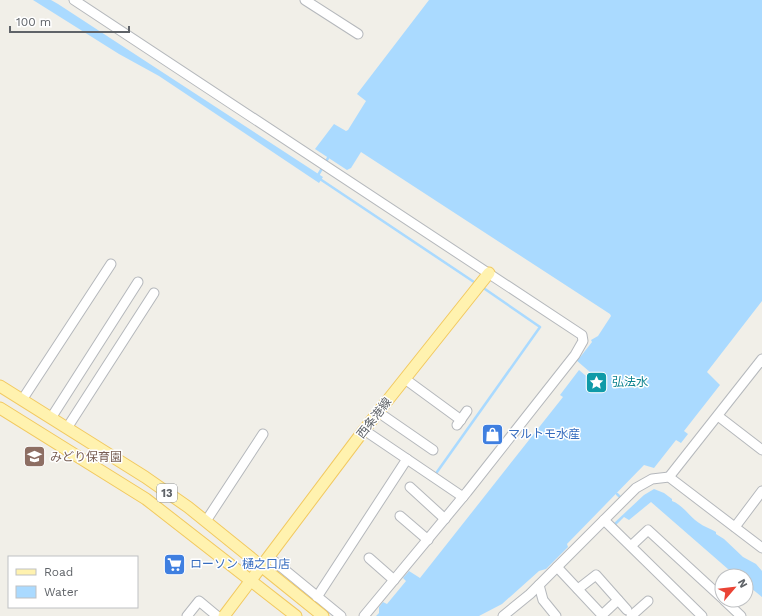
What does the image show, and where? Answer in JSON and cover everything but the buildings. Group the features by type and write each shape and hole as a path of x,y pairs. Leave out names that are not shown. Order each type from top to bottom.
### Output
{"main road":[{"name":"西条港線","path":"224,616 364,430 489,273"},
{"name":"13","path":"0,386 145,477 265,562 323,616"},
{"name":"13","path":"0,408 146,499 296,616"}],"street":[{"path":"74,0 581,334 583,341 575,355 446,519 364,616"},
{"path":"305,0 358,34"},
{"path":"22,400 111,264"},
{"path":"51,418 138,282"},
{"path":"67,428 154,293"},
{"path":"506,615 644,483 669,477 762,359"},
{"path":"405,379 459,422 467,411"},
{"path":"378,412 433,450"},
{"path":"718,416 762,450"},
{"path":"364,430 463,497"},
{"path":"206,521 263,434"},
{"path":"317,597 407,459"},
{"path":"669,477 762,548"},
{"path":"410,487 446,519"},
{"path":"734,527 762,491"},
{"path":"400,516 428,540"},
{"path":"604,520 702,616"},
{"path":"631,546 648,530 714,591"},
{"path":"369,558 394,580"},
{"path":"265,562 317,597 341,616"},
{"path":"557,567 602,615 618,600"},
{"path":"578,589 596,574 629,613 648,601"},
{"path":"539,585 543,600 556,616"},
{"path":"187,616 199,602 217,616"},
{"path":"733,608 741,616"}],"water":[{"path":"33,0 51,0 58,4 323,177 319,183 159,76 119,54"},
{"path":"429,0 762,0 762,301 707,372 720,385 684,431 688,434 681,443 676,440 654,468 644,465 567,544 568,547 546,569 539,571 502,604 479,616 376,616 379,613 379,607 383,602 387,604 406,581 403,578 409,571 420,578 563,397 560,395 579,370 592,381 590,383 601,389 607,384 598,379 576,360 592,342 591,340 598,336 611,316 610,314 361,152 351,168 347,170 315,149 334,124 346,131 348,130 366,101 357,94"},
{"path":"654,489 664,493 692,518 716,532 716,534 724,539 743,557 756,564 762,571 762,597 754,590 754,568 727,568 651,502 629,520 624,517 615,526 613,524 644,495"}],"waterway":[{"path":"328,158 317,177 477,284"},
{"path":"437,472 540,327 482,287"},
{"path":"617,494 622,499"}],"place":[{"name":"弘法水","path":"597,382"},
{"name":"マルトモ水産","path":"493,434"},
{"name":"みどり保育園","path":"35,457"},
{"name":"ローソン 樋之口店","path":"174,564"}]}
